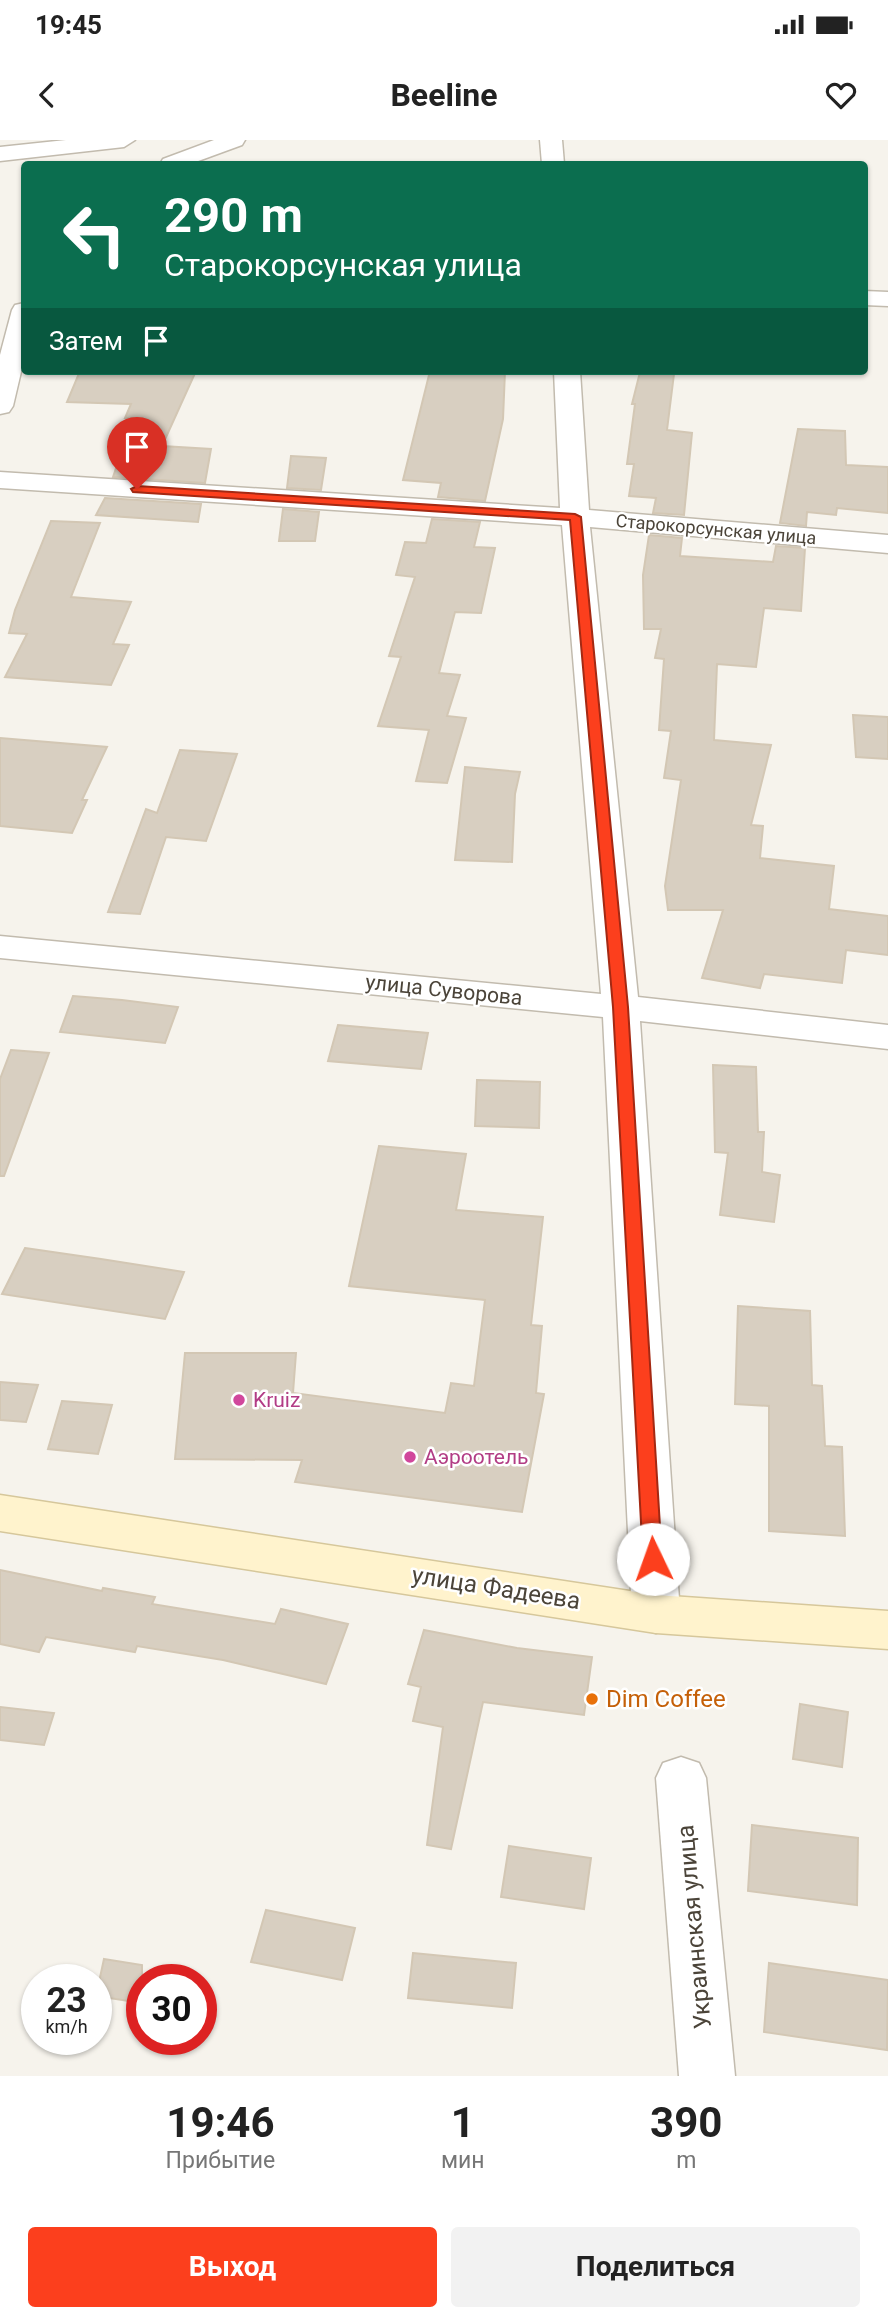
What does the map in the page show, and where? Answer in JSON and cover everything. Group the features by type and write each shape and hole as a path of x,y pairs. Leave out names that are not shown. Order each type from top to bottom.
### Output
{"main road":[{"name":"улица Фадеева","path":"0,1492 106,1527"},
{"name":"улица Фадеева","path":"0,1513 106,1527 656,1614 888,1630"}],"street":[{"path":"0,153 124,140"},
{"path":"179,161 234,140"},
{"path":"551,140 552,161"},
{"path":"868,298 888,299"},
{"path":"0,405 21,322"},
{"path":"567,375 575,517 621,1007 656,1614"},
{"name":"Старокорсунская улица","path":"0,480 575,517 888,544"},
{"name":"улица Суворова","path":"0,947 621,1007 888,1037"},
{"name":"Украинская улица","path":"681,1779 707,2076"}],"building":[{"path":"78,375 194,375 162,446 211,449 205,483 113,477 133,418 125,418 131,404 67,402"},
{"path":"429,375 505,375 503,419 485,501 438,497 441,483 403,480"},
{"path":"639,375 674,375 667,430 692,433 684,515 653,513 656,498 629,496 634,464 627,464 635,404 632,404"},
{"path":"798,429 845,431 846,465 888,467 888,513 837,508 836,515 807,512 806,526 780,523"},
{"path":"291,456 326,458 321,490 287,488"},
{"path":"105,498 201,504 198,522 96,515"},
{"path":"283,509 319,512 315,541 279,541"},
{"path":"432,519 480,522 474,547 495,548 481,613 455,612 439,673 460,675 447,716 466,718 447,783 416,781 429,730 378,726 401,657 389,656 415,577 396,575 405,542 426,543"},
{"path":"51,521 100,523 71,597 131,602 113,644 129,645 111,685 5,677 27,634 9,633 15,610"},
{"path":"649,535 682,538 680,556 773,562 776,546 805,548 801,611 764,608 756,667 717,664 714,740 771,745 751,825 763,826 760,858 834,866 829,909 888,916 888,955 846,950 842,983 764,974 760,988 702,978 723,910 668,910 665,886 681,780 664,778 671,731 659,730 664,659 655,658 661,629 644,629 643,575"},
{"path":"853,715 888,717 888,759 856,757"},
{"path":"0,738 107,747 82,800 87,800 72,833 0,826"},
{"path":"180,750 237,754 206,841 166,837 140,914 108,912 146,809 157,813"},
{"path":"465,767 520,772 515,794 512,862 455,860"},
{"path":"73,996 178,1007 165,1043 60,1032"},
{"path":"338,1025 428,1033 421,1069 328,1061"},
{"path":"11,1050 49,1053 4,1176 0,1176 0,1079"},
{"path":"713,1065 756,1067 758,1132 764,1132 762,1172 780,1175 774,1222 720,1215 728,1153 715,1152"},
{"path":"477,1080 540,1082 539,1128 475,1126"},
{"path":"379,1146 466,1154 456,1210 543,1217 531,1325 542,1326 536,1393 544,1394 522,1512 295,1482 302,1460 175,1459 185,1353 296,1353 293,1393 445,1413 451,1383 474,1386 485,1300 349,1286"},
{"path":"25,1248 184,1272 165,1319 2,1294"},
{"path":"738,1306 810,1311 812,1385 822,1386 825,1446 842,1447 845,1536 769,1531 769,1406 735,1404"},
{"path":"0,1382 38,1385 26,1422 0,1420"},
{"path":"62,1401 112,1405 98,1454 48,1449"},
{"path":"0,1570 102,1591 103,1588 155,1597 152,1604 275,1624 281,1609 348,1624 326,1684 223,1660 137,1646 135,1652 46,1637 39,1652 0,1644"},
{"path":"424,1630 517,1648 592,1657 584,1715 483,1702 451,1849 427,1845 443,1727 413,1721 421,1687 408,1684"},
{"path":"800,1704 848,1712 842,1767 793,1759"},
{"path":"0,1707 54,1713 44,1745 0,1740"},
{"path":"752,1825 858,1838 857,1905 748,1891"},
{"path":"509,1846 591,1858 584,1909 501,1897"},
{"path":"266,1910 355,1928 342,1980 251,1962"},
{"path":"413,1953 516,1963 512,2008 408,1998"},
{"path":"104,1959 136,1964 126,1964 126,2001 112,1998 112,1964 103,1964"},
{"path":"769,1963 888,1980 887,2050 764,2032"}],"place":[{"name":"Kruiz","path":"239,1400"},
{"name":"Аэроотель","path":"410,1457"},
{"name":"Dim Coffee","path":"592,1699"}],"route":[{"path":"137,489 575,517 621,1007 653,1559"}]}
